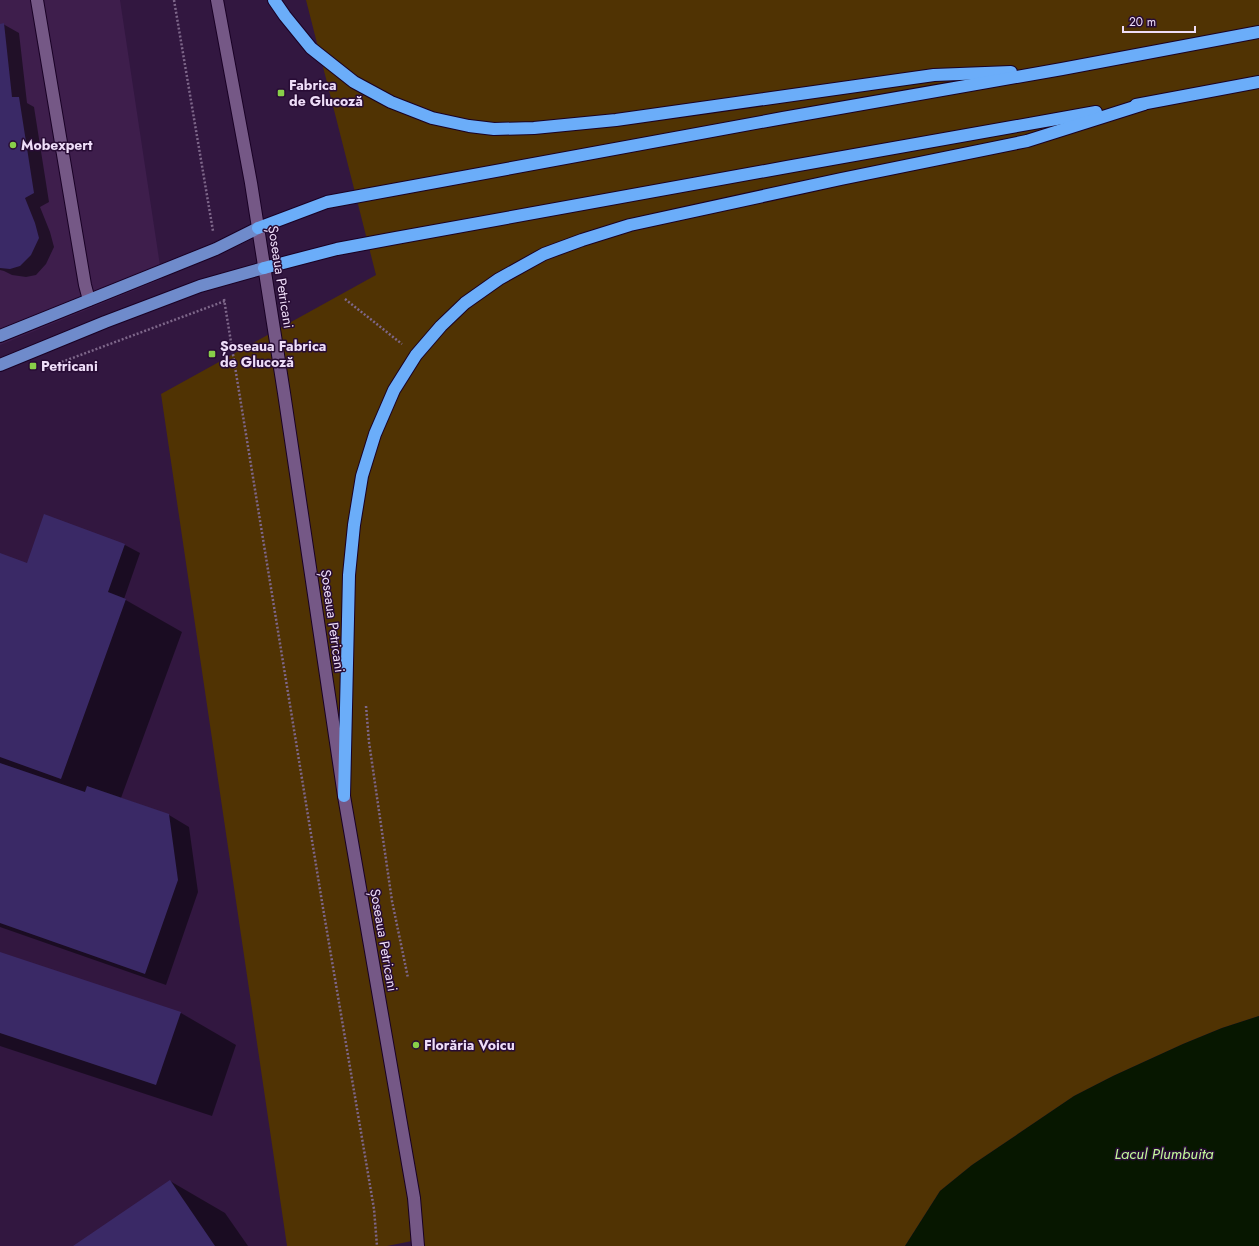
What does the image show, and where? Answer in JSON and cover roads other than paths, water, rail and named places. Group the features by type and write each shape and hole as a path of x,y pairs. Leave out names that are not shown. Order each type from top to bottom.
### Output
{"highway":[{"path":"274,0 311,48 354,82 391,102 432,118 469,126 494,129 534,128 616,120 934,75 1062,69"},
{"path":"258,228 327,202 1259,32"},
{"path":"264,268 337,250 396,238 1259,82"},
{"path":"344,796 349,575 354,525 362,476 375,434 394,390 416,355 441,326 465,303 499,279 544,254 582,240 638,224 841,179 1027,141 1144,104"}],"main road":[{"path":"37,0 85,285 89,300"},
{"name":"Șoseaua Petricani","path":"217,0 258,228 344,796 414,1198 418,1246"},
{"path":"0,336 216,249 258,228"},
{"path":"0,364 200,286 264,268"}],"water":[{"name":"Lacul Plumbuita","path":"1259,1016 1259,1246 905,1246 940,1191 972,1165 1074,1096 1113,1076 1183,1044 1222,1028"}],"place":[{"name":"Fabrica de Glucoză","path":"281,93"},
{"name":"Mobexpert","path":"13,145"},
{"name":"Șoseaua Fabrica de Glucoză","path":"212,354"},
{"name":"Petricani","path":"33,366"},
{"name":"Florăria Voicu","path":"416,1045"}]}
